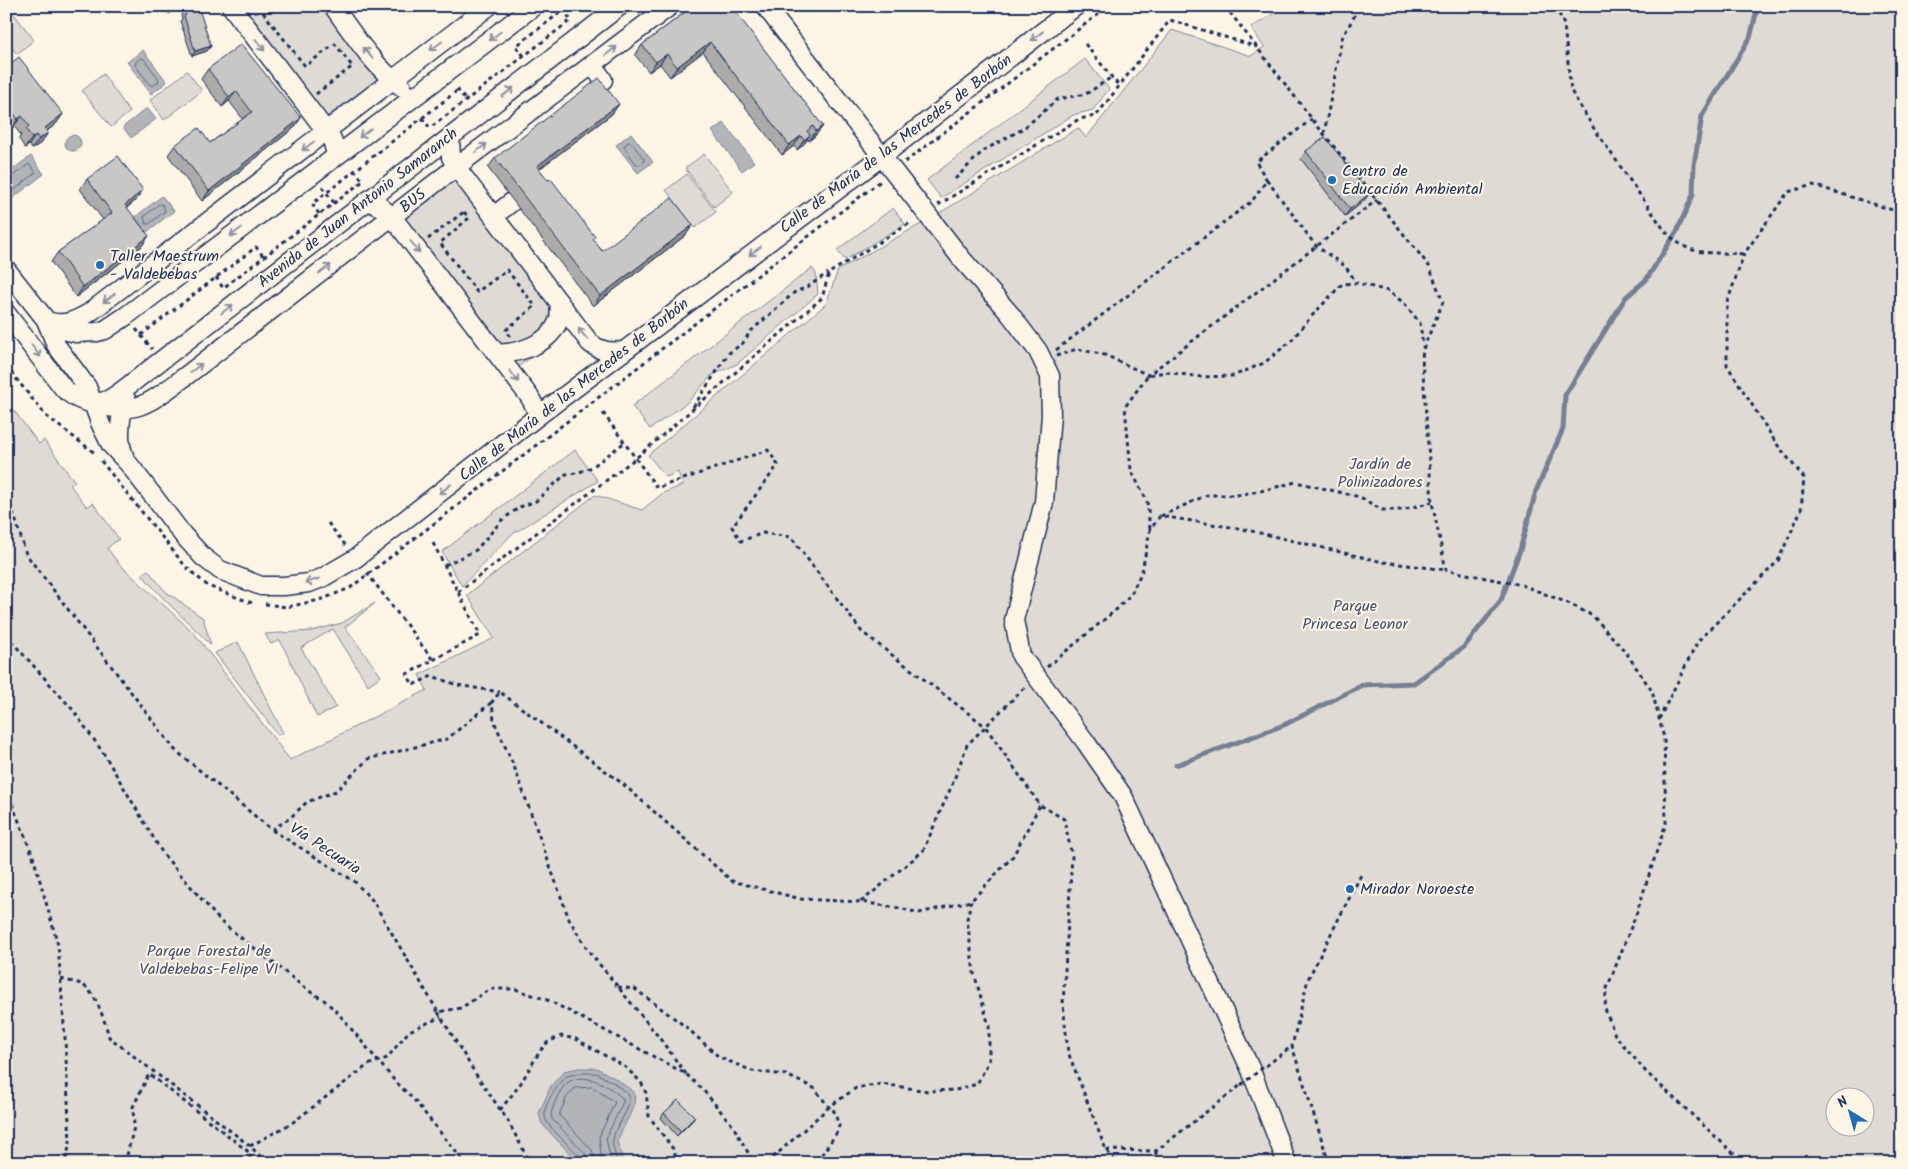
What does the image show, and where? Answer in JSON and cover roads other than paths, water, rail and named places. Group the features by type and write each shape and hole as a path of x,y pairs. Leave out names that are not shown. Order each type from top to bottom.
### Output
{"street":[{"path":"231,6 332,139 336,156"},
{"path":"332,6 369,54 393,81 402,87 419,92"},
{"path":"41,314 59,324 89,313 489,6"},
{"path":"41,314 58,329 65,331 87,333 105,330 534,6"},
{"name":"Avenida de Juan Antonio Samaranch","path":"94,404 108,400 136,380 620,6"},
{"name":"BUS","path":"123,409 140,406 157,398 393,218 456,167 670,6"},
{"path":"765,6 960,258 1010,314 1038,351 1050,376 1051,414 1044,502 1014,620 1021,656 1085,741 1123,796 1250,1068 1287,1163"},
{"name":"Calle de María de las Mercedes de Borbón","path":"6,269 41,314 56,344 87,387 111,445 128,463 183,535 203,557 220,570 262,586 309,583 322,578 356,558 538,416 881,157 1076,6"},
{"path":"593,65 603,80"},
{"path":"450,138 451,157 456,167 590,343 598,349 607,352 624,351"},
{"path":"369,201 382,208 393,218 529,396 538,416"},
{"path":"494,216 513,201"},
{"path":"497,354 514,354 542,341 554,328 559,318 560,303"},
{"path":"6,312 64,389 79,400 104,408 123,409"},
{"path":"128,463 122,452 120,438 123,409 136,380"}],"water":[{"path":"143,50 167,82 151,94 127,62"},
{"path":"147,108 156,119 131,138 123,127"},
{"path":"724,123 754,162 742,171 712,131"},
{"path":"631,133 653,162 638,173 616,145"},
{"path":"70,135 76,135 81,140 79,149 70,151 65,146 65,140"},
{"path":"31,156 44,174 9,201 6,197 6,174"},
{"path":"162,196 174,211 144,234 139,227 141,225 135,217"},
{"path":"579,1068 597,1068 634,1092 635,1104 617,1141 622,1157 620,1163 579,1163 542,1124 539,1113 551,1086 564,1071"}],"waterway":[{"path":"1176,765 1284,725 1362,685 1414,683 1464,647 1501,600 1520,550 1536,491 1563,429 1565,395 1626,297 1646,280 1677,231 1693,195 1694,165 1702,116 1750,38 1758,6"}],"place":[{"name":"Centro de Educación Ambiental","path":"1332,180"},
{"name":"Taller Maestrum - Valdebebas","path":"100,265"},
{"name":"Mirador Noroeste","path":"1350,889"}],"park label":[{"name":"Jardín de Polinizadores","path":"1380,473"},
{"name":"Parque Princesa Leonor","path":"1355,615"},
{"name":"Parque Forestal de Valdebebas-Felipe VI","path":"209,960"}]}
